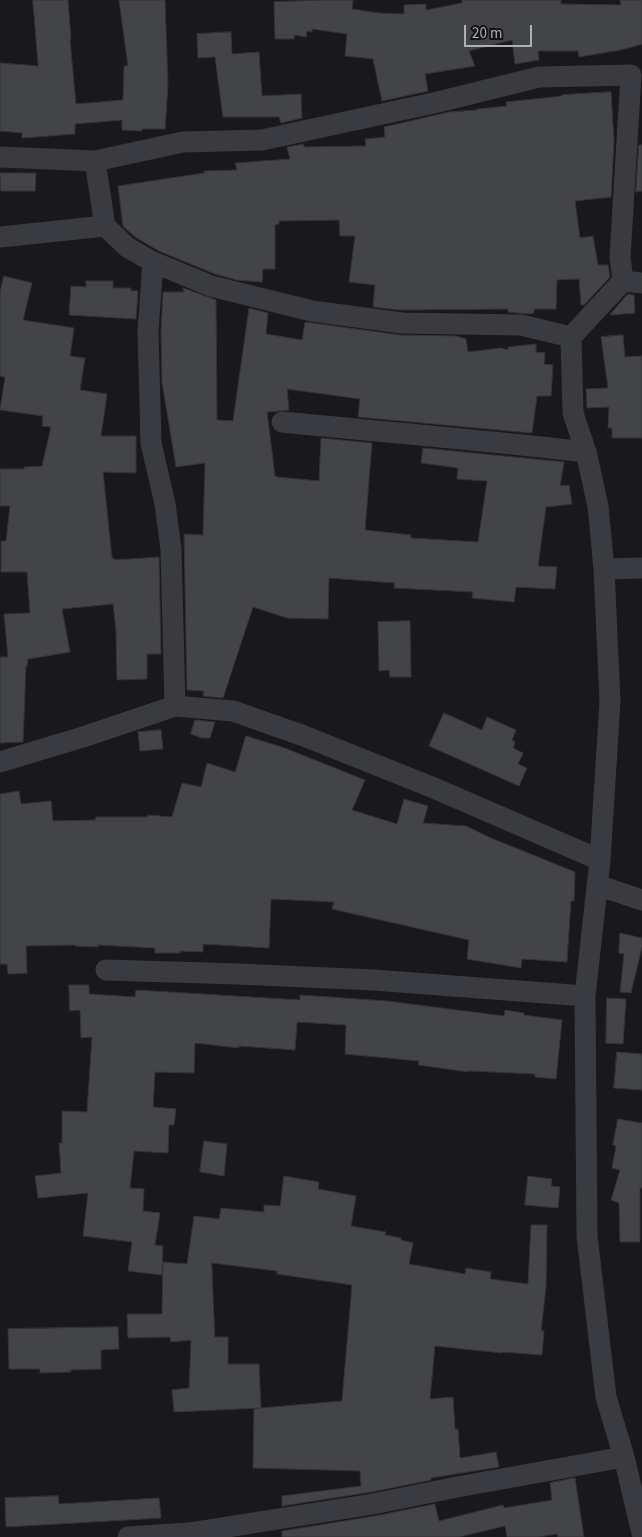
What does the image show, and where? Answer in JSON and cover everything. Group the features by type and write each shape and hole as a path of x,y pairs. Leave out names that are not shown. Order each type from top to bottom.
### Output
{"street":[{"path":"0,157 95,161 183,142 262,140 438,102 540,77 631,75 620,257 633,282 571,337 573,413 586,452 598,506 604,569 610,702 598,885 585,996 587,1236 606,1397 624,1457 642,1533"},
{"path":"95,161 105,226 127,247 153,262 211,286 312,311 402,323 521,325 571,337"},
{"path":"0,237 105,226"},
{"path":"153,262 148,332 151,443 165,504 171,549 175,706"},
{"path":"282,422 490,441 586,452"},
{"path":"604,569 642,568"},
{"path":"0,762 175,706 233,712 304,736 434,788 600,860"},
{"path":"598,885 642,900"},
{"path":"106,970 374,980 585,996"},
{"path":"128,1537 189,1533 372,1504 624,1457"}],"building":[{"path":"33,0 68,0 76,104 123,100 124,66 128,66 119,0 165,0 168,85 165,129 122,130 122,120 75,124 75,134 22,138 22,133 0,131 0,63 38,66"},
{"path":"353,0 352,9 404,14 404,5 426,4 426,10 462,3 462,0 561,0 561,4 621,5 620,0 642,0 642,44 621,50 579,57 578,51 538,51 539,60 515,64 512,40 469,51 475,66 425,74 428,91 382,101 373,59 345,56 347,34 312,29 312,32 307,31 306,37 294,35 294,39 275,39 274,2"},
{"path":"231,32 232,54 259,52 262,96 301,94 302,118 281,123 279,117 223,117 215,57 198,58 197,34"},
{"path":"611,92 614,142 611,197 575,201 580,238 593,236 598,265 608,265 610,277 584,305 581,305 579,279 557,280 556,309 534,309 534,313 529,314 508,312 508,309 400,310 373,307 375,285 349,282 355,236 340,236 339,220 279,221 279,224 275,225 275,269 263,269 262,282 237,280 215,274 159,251 135,237 123,226 118,186 204,173 204,171 237,170 235,163 290,159 287,147 304,144 304,147 366,146 365,139 385,137 384,127 449,112 507,106 506,102 562,95"},
{"path":"639,145 642,145 642,191 636,192"},
{"path":"0,173 36,173 35,191 1,191"},
{"path":"4,276 32,283 23,320 74,328 70,356 85,358 80,390 107,394 101,436 136,436 136,473 103,472 112,558 114,560 159,557 161,654 147,654 147,679 117,680 116,631 113,604 62,609 70,652 28,659 26,666 23,742 0,743 0,657 8,657 4,614 30,613 27,572 1,572 1,541 6,541 10,506 0,506 0,469 24,469 24,467 42,466 51,427 42,426 43,416 0,410 5,377 0,376 0,292"},
{"path":"86,281 113,281 113,288 131,288 131,291 138,291 136,319 69,315 71,286 86,287"},
{"path":"183,288 216,300 217,420 233,421 249,308 268,313 266,334 302,340 305,322 400,335 456,336 466,339 468,352 501,348 508,350 508,347 536,344 536,352 545,353 544,364 553,365 551,396 537,396 532,433 358,417 360,399 287,389 289,410 267,412 275,476 278,477 319,481 321,438 372,443 365,530 411,535 411,538 478,542 487,481 457,479 458,468 421,463 423,448 564,462 560,486 569,485 572,504 546,507 538,566 557,567 555,589 516,587 514,602 472,598 473,592 394,588 395,583 329,578 328,619 287,618 253,607 223,698 203,696 204,691 187,690 184,534 203,535 205,463 176,467 162,382 161,332 163,292 184,292"},
{"path":"628,294 634,295 635,313 610,315"},
{"path":"623,335 625,357 642,356 642,438 612,438 612,428 608,428 609,407 587,408 586,389 608,388 601,337"},
{"path":"410,621 411,677 390,677 389,670 379,671 378,622"},
{"path":"444,713 482,730 487,717 516,730 512,740 515,742 513,748 523,753 518,764 527,768 519,786 429,746"},
{"path":"195,720 215,722 210,738 202,738 191,734"},
{"path":"161,730 163,749 140,751 138,732"},
{"path":"246,736 282,747 365,780 352,810 397,824 404,799 428,806 423,823 466,826 575,872 574,901 571,901 567,962 522,959 521,968 467,959 469,940 332,909 334,902 271,899 269,948 203,944 203,952 155,953 155,948 98,945 98,947 75,945 26,946 27,973 8,974 7,964 0,964 0,794 19,791 21,804 51,801 53,821 95,820 96,817 147,817 148,815 172,817 182,783 201,787 207,763 235,772"},
{"path":"620,933 642,938 642,947 631,993 620,992 624,954 619,953"},
{"path":"69,985 89,985 89,994 135,997 136,990 300,1000 300,995 387,1001 504,1016 505,1010 524,1013 524,1015 562,1020 556,1079 535,1077 535,1074 469,1072 418,1065 419,1061 345,1054 346,1025 297,1022 295,1050 239,1046 239,1048 195,1043 194,1073 155,1072 153,1107 176,1109 174,1125 169,1125 168,1153 134,1151 130,1188 144,1189 143,1211 160,1213 155,1245 163,1246 162,1275 128,1271 132,1242 83,1236 88,1193 38,1198 35,1176 61,1173 59,1143 62,1143 62,1111 87,1112 92,1037 81,1038 80,1010 70,1011"},
{"path":"607,998 626,999 623,1044 606,1043"},
{"path":"617,1052 642,1054 642,1090 614,1088"},
{"path":"618,1119 642,1123 640,1242 620,1242 619,1203 611,1200 620,1170 612,1168 616,1146 613,1145"},
{"path":"204,1141 227,1144 224,1176 200,1172"},
{"path":"284,1176 319,1182 318,1189 356,1196 351,1226 386,1232 385,1235 401,1238 401,1240 413,1243 409,1264 465,1274 466,1268 491,1272 490,1279 528,1284 531,1225 547,1225 546,1287 541,1331 544,1331 542,1355 435,1346 430,1399 453,1397 455,1429 458,1429 460,1458 496,1452 499,1467 431,1478 431,1480 371,1492 282,1506 282,1496 361,1486 360,1471 253,1468 254,1409 260,1408 174,1412 172,1390 189,1388 191,1340 171,1342 170,1337 128,1338 127,1314 162,1314 163,1262 187,1264 194,1216 219,1219 221,1208 264,1212 264,1205 280,1206","holes":["212,1263 277,1271 277,1274 352,1285 342,1401 261,1408 259,1364 228,1364 228,1337 215,1337"]},
{"path":"528,1176 552,1179 551,1186 560,1187 558,1208 525,1205"},
{"path":"118,1327 119,1349 101,1350 101,1369 40,1373 40,1369 9,1369 8,1329"},
{"path":"575,1478 584,1537 558,1537 557,1534 539,1537 507,1537 505,1526 459,1537 282,1537 282,1531 435,1504 439,1521 503,1505 504,1508 552,1500 550,1483"},
{"path":"58,1496 59,1504 159,1498 161,1518 6,1527 5,1498"}]}
